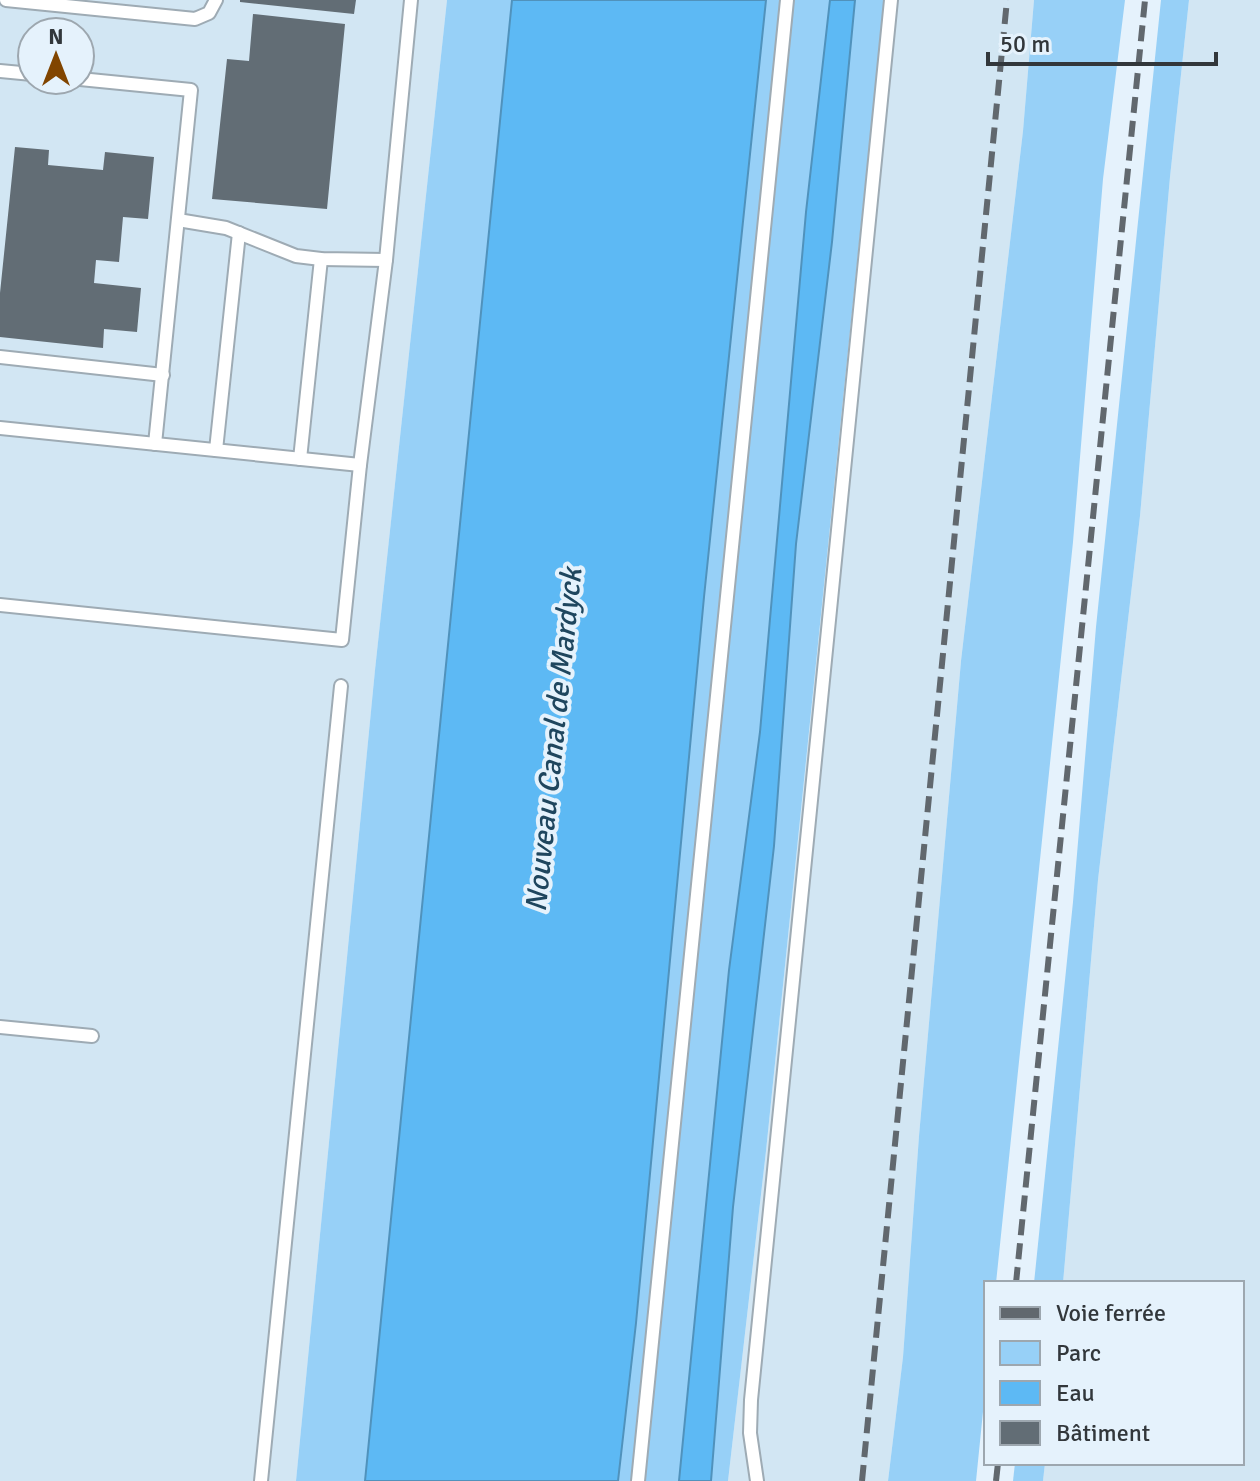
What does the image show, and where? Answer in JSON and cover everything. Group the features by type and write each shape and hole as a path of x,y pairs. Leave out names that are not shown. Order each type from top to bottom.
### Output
{"lane":[{"path":"6,0 195,19 209,13 216,0"},
{"path":"0,605 342,640 386,260 411,0"},
{"path":"638,1481 787,0"},
{"path":"757,1481 750,1415 891,0"},
{"path":"96,81 191,90 155,444"},
{"path":"178,220 214,225 280,251 321,259 386,260"},
{"path":"216,450 239,233"},
{"path":"300,459 321,259"},
{"path":"0,357 163,375"},
{"path":"0,428 360,465"},
{"path":"261,1481 341,686"},
{"path":"0,1027 92,1036"}],"shaded area":[{"path":"0,0 447,0 375,670 296,1481 0,1481"},
{"path":"884,0 1034,0 1023,131 961,661 919,1136 903,1357 888,1481 728,1481 766,1151"},
{"path":"1189,0 1260,0 1260,1481 1043,1481 1045,1465 1244,1465 1244,1281 1063,1281 1098,880 1140,516"}],"green space":[{"path":"447,0 512,0 365,1481 296,1481 375,670"},
{"path":"766,0 830,0 806,212 760,732 729,970 679,1481 618,1481 636,1323 704,597"},
{"path":"855,0 884,0 766,1151 728,1481 711,1481 733,1207 774,846 796,544 832,242"},
{"path":"1034,0 1125,0 1103,179 1073,542 996,1281 984,1281 984,1402 976,1481 888,1481 903,1357 919,1136 961,661 1023,131"},
{"path":"1161,0 1189,0 1140,516 1098,880 1063,1281 1034,1281 1073,902 1096,627"},
{"path":"1015,1465 1045,1465 1043,1481 1013,1481"}],"water":[{"name":"Nouveau Canal de Mardyck","path":"512,0 766,0 704,597 636,1323 618,1481 365,1481"},
{"path":"830,0 855,0 832,242 796,544 774,846 733,1207 711,1481 679,1481 729,970 760,732 806,212"}],"building":[{"path":"240,0 356,0 354,14"},
{"path":"253,14 345,24 327,209 212,199 227,59 249,61"},
{"path":"15,147 49,150 48,165 103,170 105,152 154,157 148,219 123,217 119,262 96,260 94,283 141,288 137,332 104,329 103,348 0,337 0,293"}],"railway":[{"path":"862,1481 1007,0"},
{"path":"1016,1281 1145,0"},
{"path":"996,1481 998,1465"}]}
